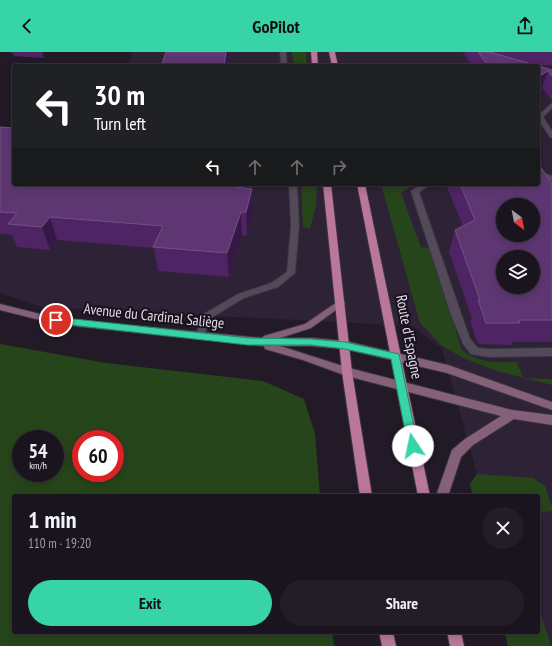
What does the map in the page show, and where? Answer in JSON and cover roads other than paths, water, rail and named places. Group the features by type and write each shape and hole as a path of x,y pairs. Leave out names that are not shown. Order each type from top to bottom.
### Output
{"main road":[{"path":"314,52 315,64"},
{"path":"332,52 335,64"},
{"path":"327,186 347,372 366,494"},
{"name":"Route d'Espagne","path":"361,186 424,494"},
{"path":"258,342 308,326 340,302"},
{"name":"Avenue du Cardinal Saliège","path":"0,307 56,320 258,342"},
{"path":"258,342 311,342 345,345 448,369 552,406"},
{"path":"258,342 347,372 512,414 552,420"},
{"path":"443,494 456,454 468,442 512,414"},
{"path":"386,634 388,646"},
{"path":"454,634 457,646"}],"lane":[{"path":"283,52 284,64"},
{"path":"552,105 540,117 552,136"},
{"path":"540,175 552,179"},
{"path":"200,336 207,316 245,295 271,288 291,273 295,226 293,186"},
{"path":"424,186 415,191 466,341 475,351 489,353 552,352"}]}
